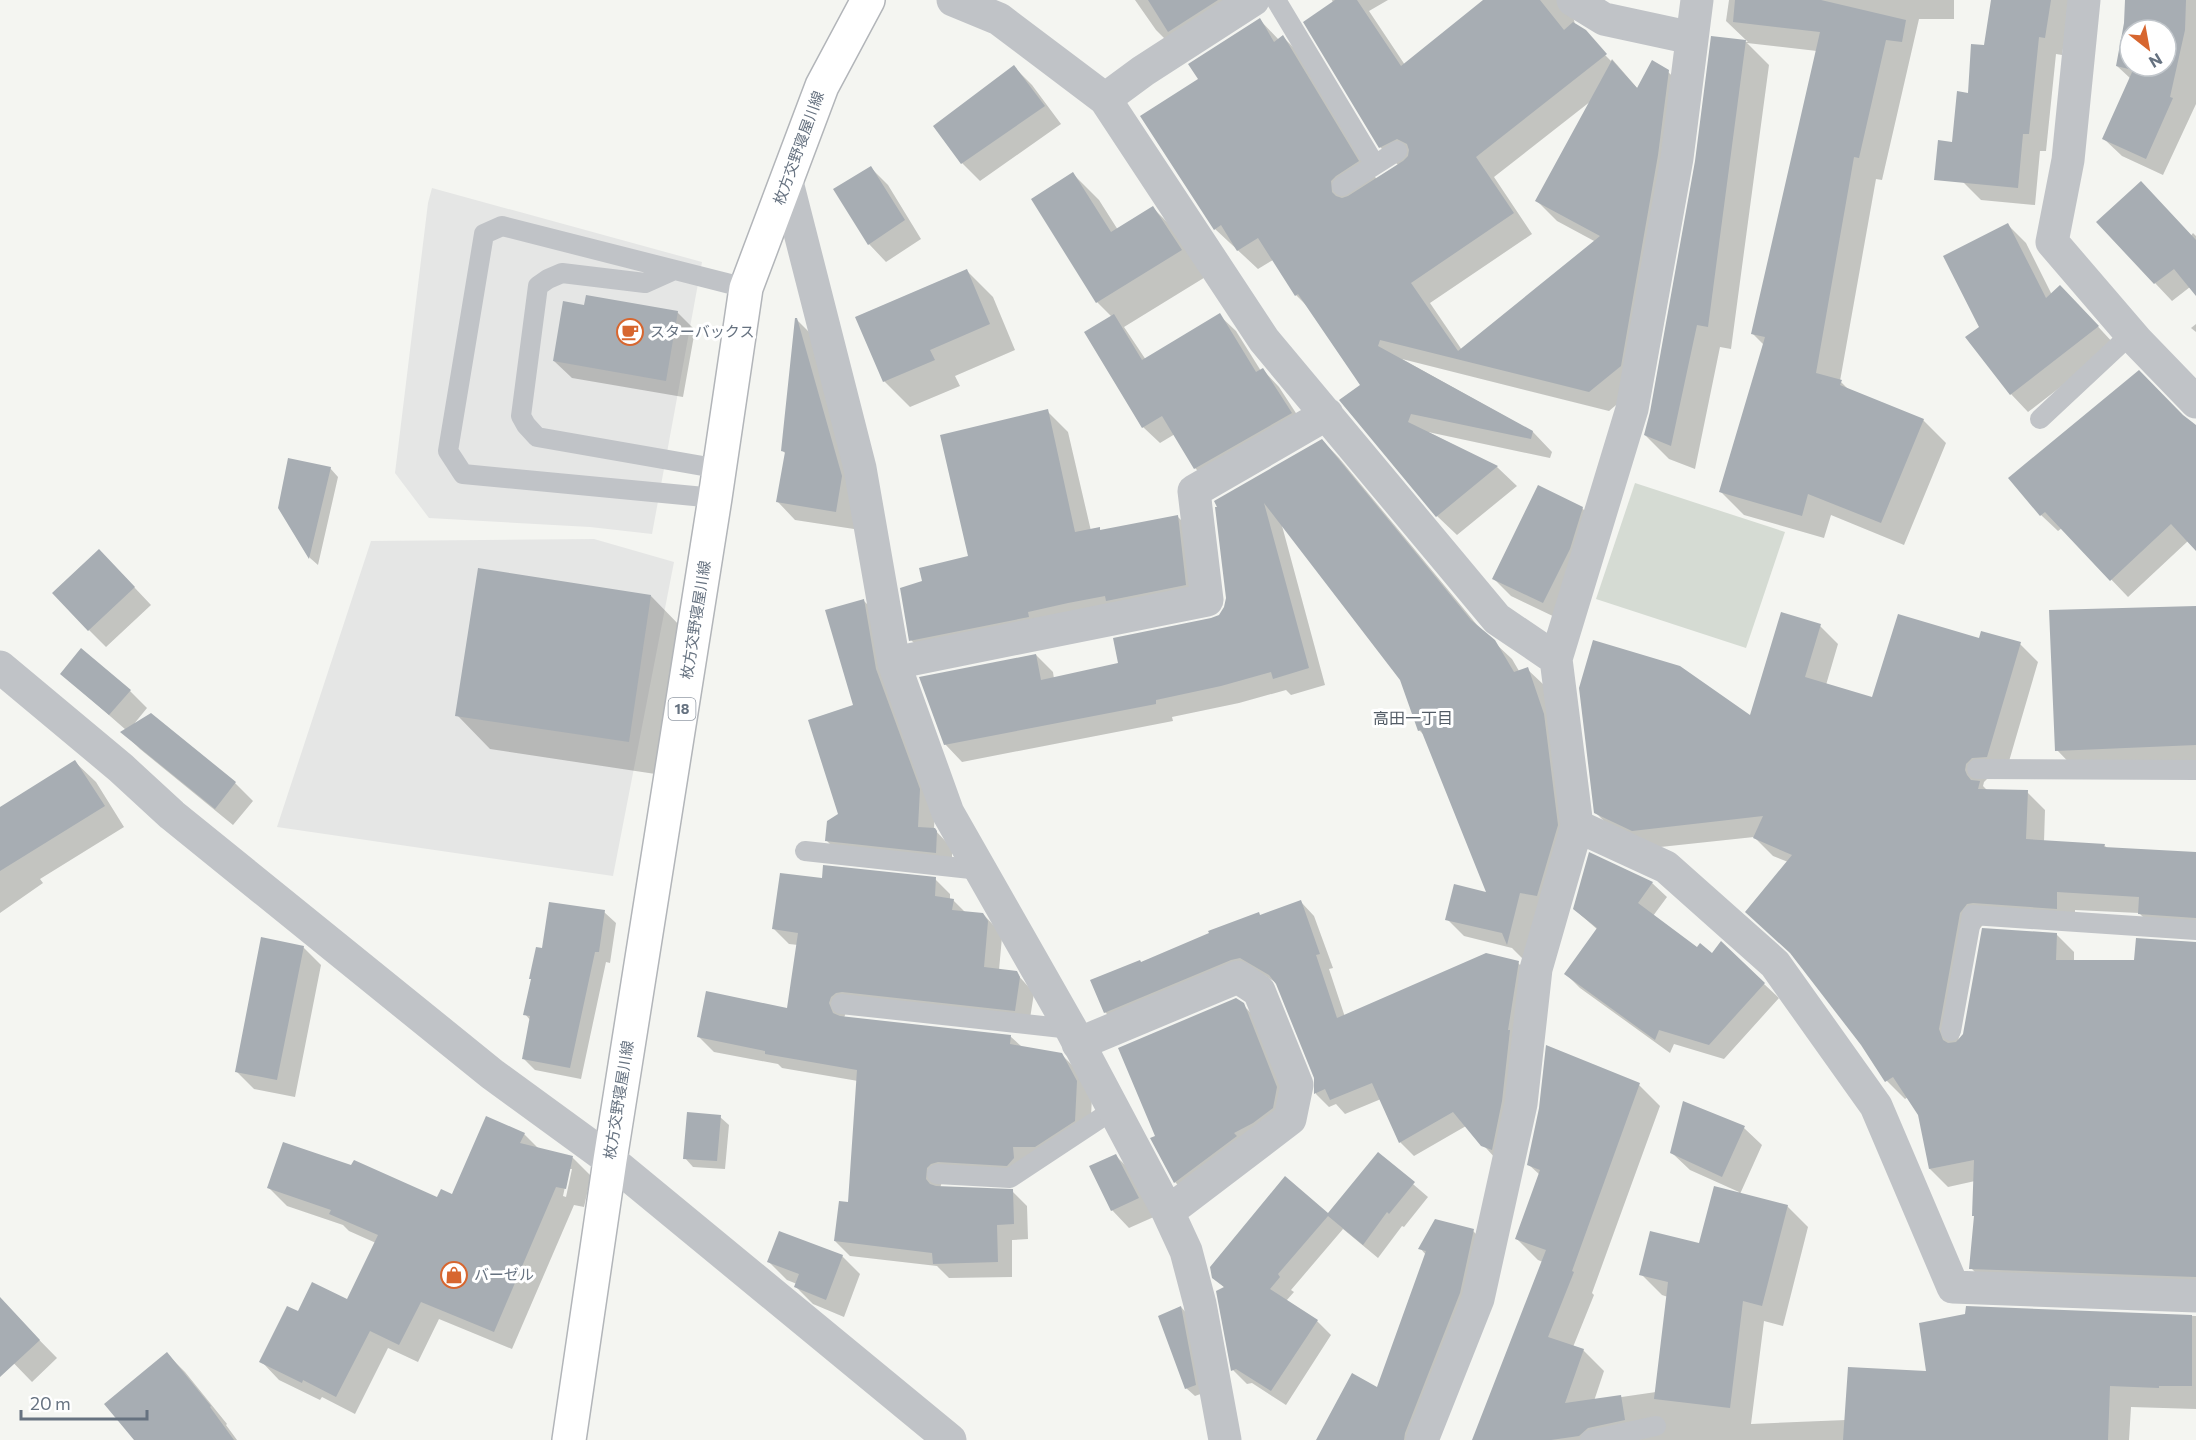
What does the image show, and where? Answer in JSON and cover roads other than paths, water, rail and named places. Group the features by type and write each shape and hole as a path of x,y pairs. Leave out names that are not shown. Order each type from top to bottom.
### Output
{"main road":[{"name":"枚方交野寝屋川線","path":"568,1440 746,288 822,86 868,0"}],"street":[{"path":"953,0 999,19 1105,99 1264,340 1497,619 1557,659"},
{"path":"1105,99 1143,71 1253,0"},
{"path":"1573,0 1604,19 1692,38"},
{"path":"1422,1440 1478,1299 1521,1104 1536,969 1577,826 1557,659 1632,409 1677,158 1697,0"},
{"path":"2084,0 2068,160 2052,242 2131,334 2196,402"},
{"path":"787,182 860,468 894,663 948,813 1075,1036 1168,1212 1186,1251 1200,1304 1225,1440"},
{"path":"894,663 1207,600 1194,491 1327,414"},
{"path":"0,667 121,768 172,815 483,1067 610,1160 950,1440"},
{"path":"1577,826 1666,867 1775,964 1876,1106 1953,1287 2196,1296"},
{"path":"1075,1036 1238,977 1259,991 1296,1085 1290,1119 1168,1212"}],"lane":[{"path":"1276,0 1375,165"},
{"path":"1341,186 1397,151"},
{"path":"717,484 463,474 448,451 484,234 502,226 746,288"},
{"path":"674,270 645,283 562,273 538,286 521,416 537,437 717,484"},
{"path":"2040,418 2131,334"},
{"path":"1977,769 2196,770"},
{"path":"805,851 980,870"},
{"path":"1951,1031 1972,915 2196,930"},
{"path":"841,1004 1075,1036"},
{"path":"937,1174 1010,1178 1113,1110"},
{"path":"1590,1440 1656,1426"}],"place":[{"name":"スターバックス","path":"630,332"},
{"name":"バーゼル","path":"454,1275"}],"district":[{"name":"高田一丁目","path":"1413,718"}]}
